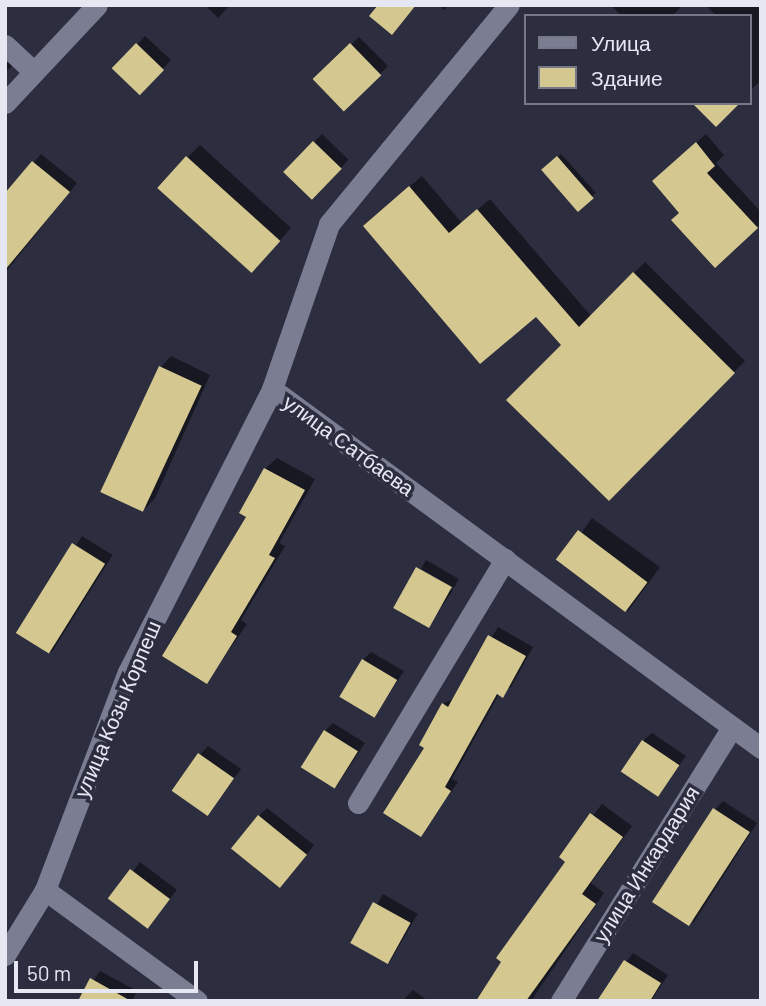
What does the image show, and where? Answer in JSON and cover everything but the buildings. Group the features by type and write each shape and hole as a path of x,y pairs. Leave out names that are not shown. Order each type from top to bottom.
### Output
{"street":[{"path":"5,103 97,5"},
{"name":"улица Сатбаева","path":"509,5 328,224 272,389 761,748"},
{"path":"5,45 33,71"},
{"name":"улица Козы Корпеш","path":"5,955 45,890 128,671 272,389"},
{"path":"358,803 505,559"},
{"name":"улица Инкардария","path":"561,1001 732,727"},
{"path":"45,890 197,1001"}]}
